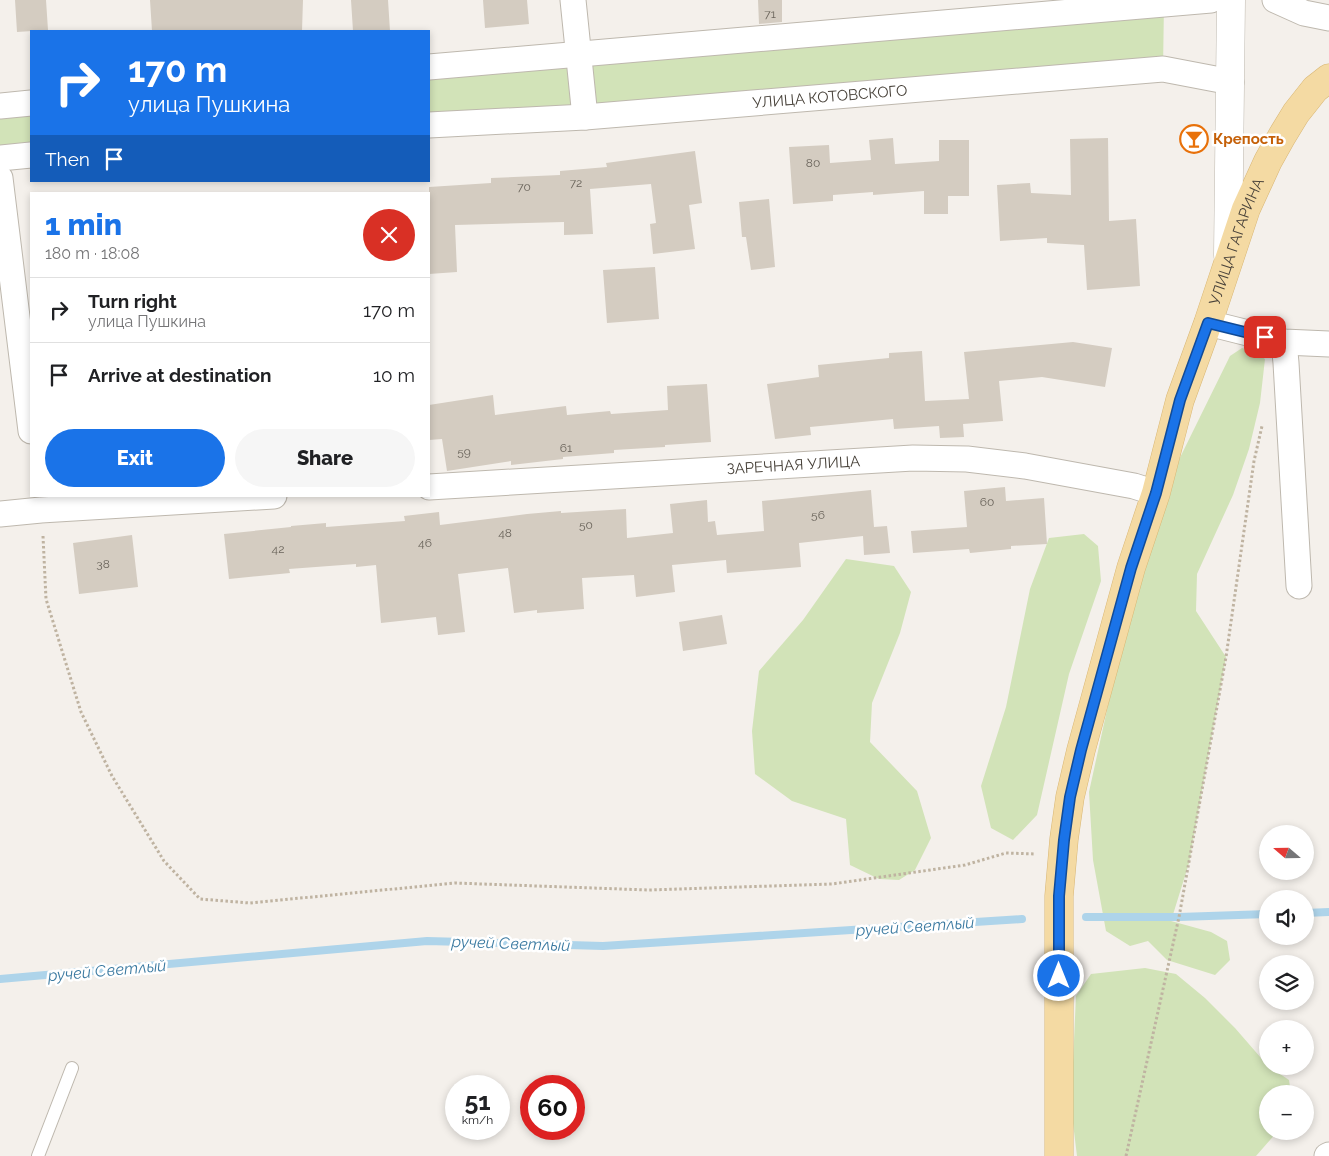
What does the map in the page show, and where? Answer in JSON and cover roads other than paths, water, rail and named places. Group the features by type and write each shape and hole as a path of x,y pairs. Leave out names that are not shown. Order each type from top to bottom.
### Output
{"main road":[{"name":"УЛИЦА ГАГАРИНА","path":"1058,1156 1059,896 1070,797 1081,750 1131,568 1156,493 1180,400 1246,209 1268,161 1296,113 1315,89 1329,78"}],"street":[{"path":"573,0 585,117"},
{"path":"430,67 1210,0"},
{"path":"1276,0 1304,13 1329,18"},
{"path":"1227,267 1231,11"},
{"name":"УЛИЦА КОТОВСКОГО","path":"430,126 585,117 1163,69 1230,82"},
{"path":"0,106 30,103"},
{"path":"0,158 30,155"},
{"path":"0,178 30,423"},
{"path":"1208,323 1284,342 1329,344"},
{"path":"1284,342 1299,586"},
{"name":"ЗАРЕЧНАЯ УЛИЦА","path":"430,487 913,458 967,459 1025,466 1134,486 1156,493"},
{"path":"0,514 40,503 241,497"}],"lane":[{"path":"38,1156 72,1068"}],"waterway":[{"name":"ручей Светлый","path":"1314,913 1329,912"},
{"name":"ручей Светлый","path":"1086,917 1259,914"},
{"name":"ручей Светлый","path":"0,979 427,941 603,946 1022,919"}],"place":[{"name":"Крепость","path":"1194,139"}]}
